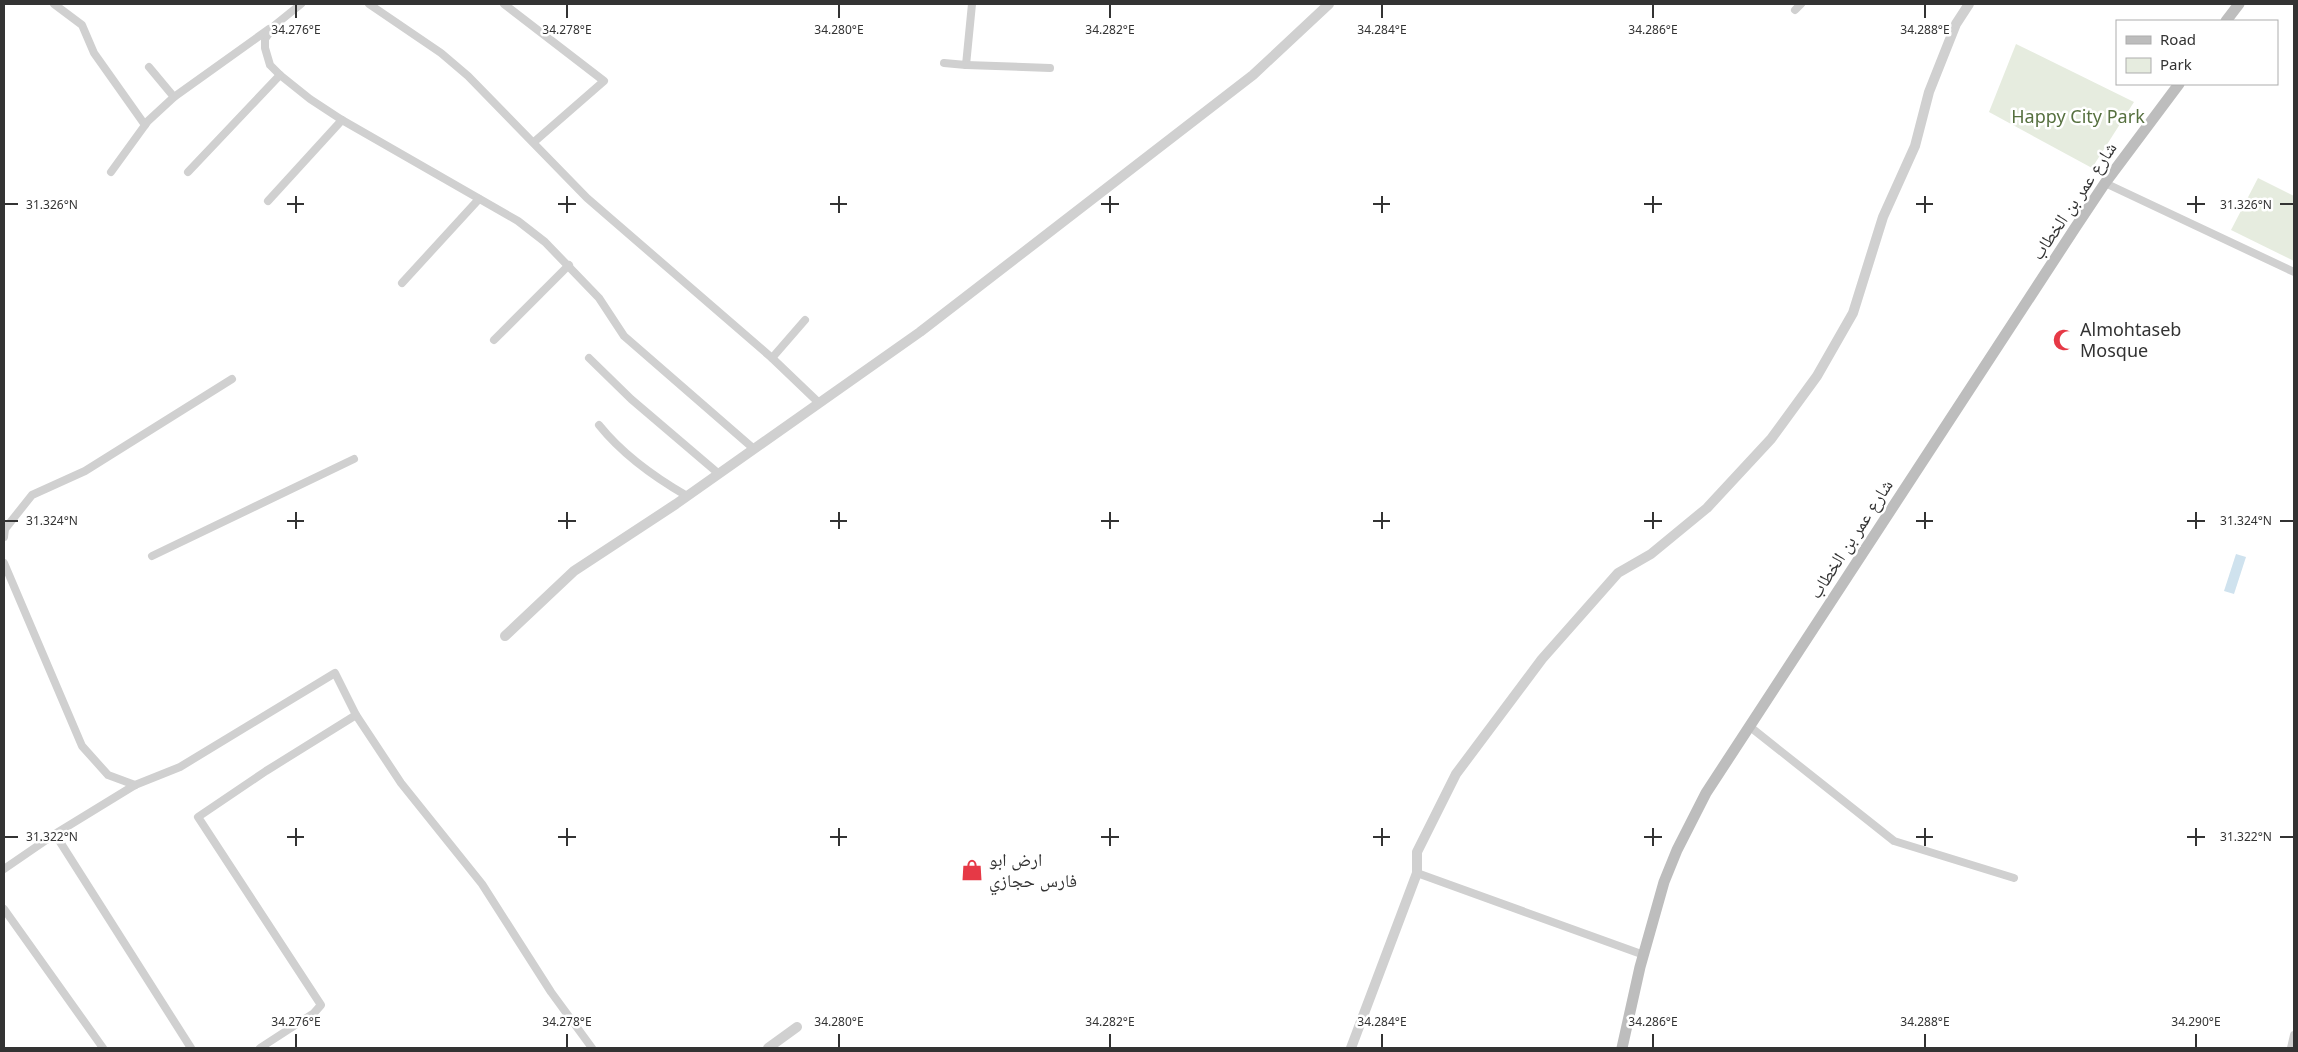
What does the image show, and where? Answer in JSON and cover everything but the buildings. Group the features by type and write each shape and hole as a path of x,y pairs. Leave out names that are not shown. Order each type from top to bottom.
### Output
{"main road":[{"path":"2227,20 2239,4"},
{"name":"شارع عمر بن الخطاب","path":"1622,1048 1664,882 1677,850 1706,794 2105,183 2178,85"}],"street":[{"path":"54,4 82,25 94,53 145,125"},
{"path":"111,172 145,125 174,97 275,25 301,4"},
{"path":"369,4 441,53 534,142 587,198 772,358 818,402"},
{"path":"504,4 604,80 534,142"},
{"path":"966,65 972,4"},
{"path":"505,636 574,571 687,496 920,332 1253,75 1330,4"},
{"path":"1351,1048 1417,873 1417,852 1456,774 1542,659 1618,573 1651,554 1707,508 1771,438 1822,369 1852,314 1883,217 1915,146 1932,84 1956,24 1969,4"},
{"path":"275,25 265,39 265,48 270,65 280,75 310,99 342,120 518,221 545,242 599,298 624,336 754,448"},
{"path":"944,63 1050,68"},
{"path":"149,67 174,97"},
{"path":"188,172 280,75"},
{"path":"268,200 342,120"},
{"path":"2105,183 2294,272"},
{"path":"402,283 479,199"},
{"path":"494,340 568,265"},
{"path":"772,358 805,320"},
{"path":"589,358 631,398 718,474"},
{"path":"4,537 5,529 32,494 85,472 232,379"},
{"path":"600,425 616,445 661,481 687,496"},
{"path":"152,556 354,459"},
{"path":"4,563 82,746 108,775 134,785"},
{"path":"4,869 55,834 134,785 180,767 335,673 356,715 401,783 482,884 551,992 592,1048"},
{"path":"260,1048 314,1013 321,1005 198,817 266,771 356,715"},
{"path":"1749,726 1894,841 2014,878"},
{"path":"55,834 191,1048"},
{"path":"1417,873 1644,955"},
{"path":"4,909 103,1048"},
{"path":"768,1048 797,1027"},
{"path":"2291,1048 2294,1035"}],"green space":[{"name":"Happy City Park","path":"2016,44 2134,102 2092,168 1989,112"},
{"path":"2258,178 2294,196 2294,261 2231,230"}],"water":[{"path":"2236,554 2246,557 2234,594 2224,591"}],"place":[{"name":"Almohtaseb Mosque","path":"2064,340"},
{"name":"ارض ابو فارس حجازي","path":"972,870"}]}
